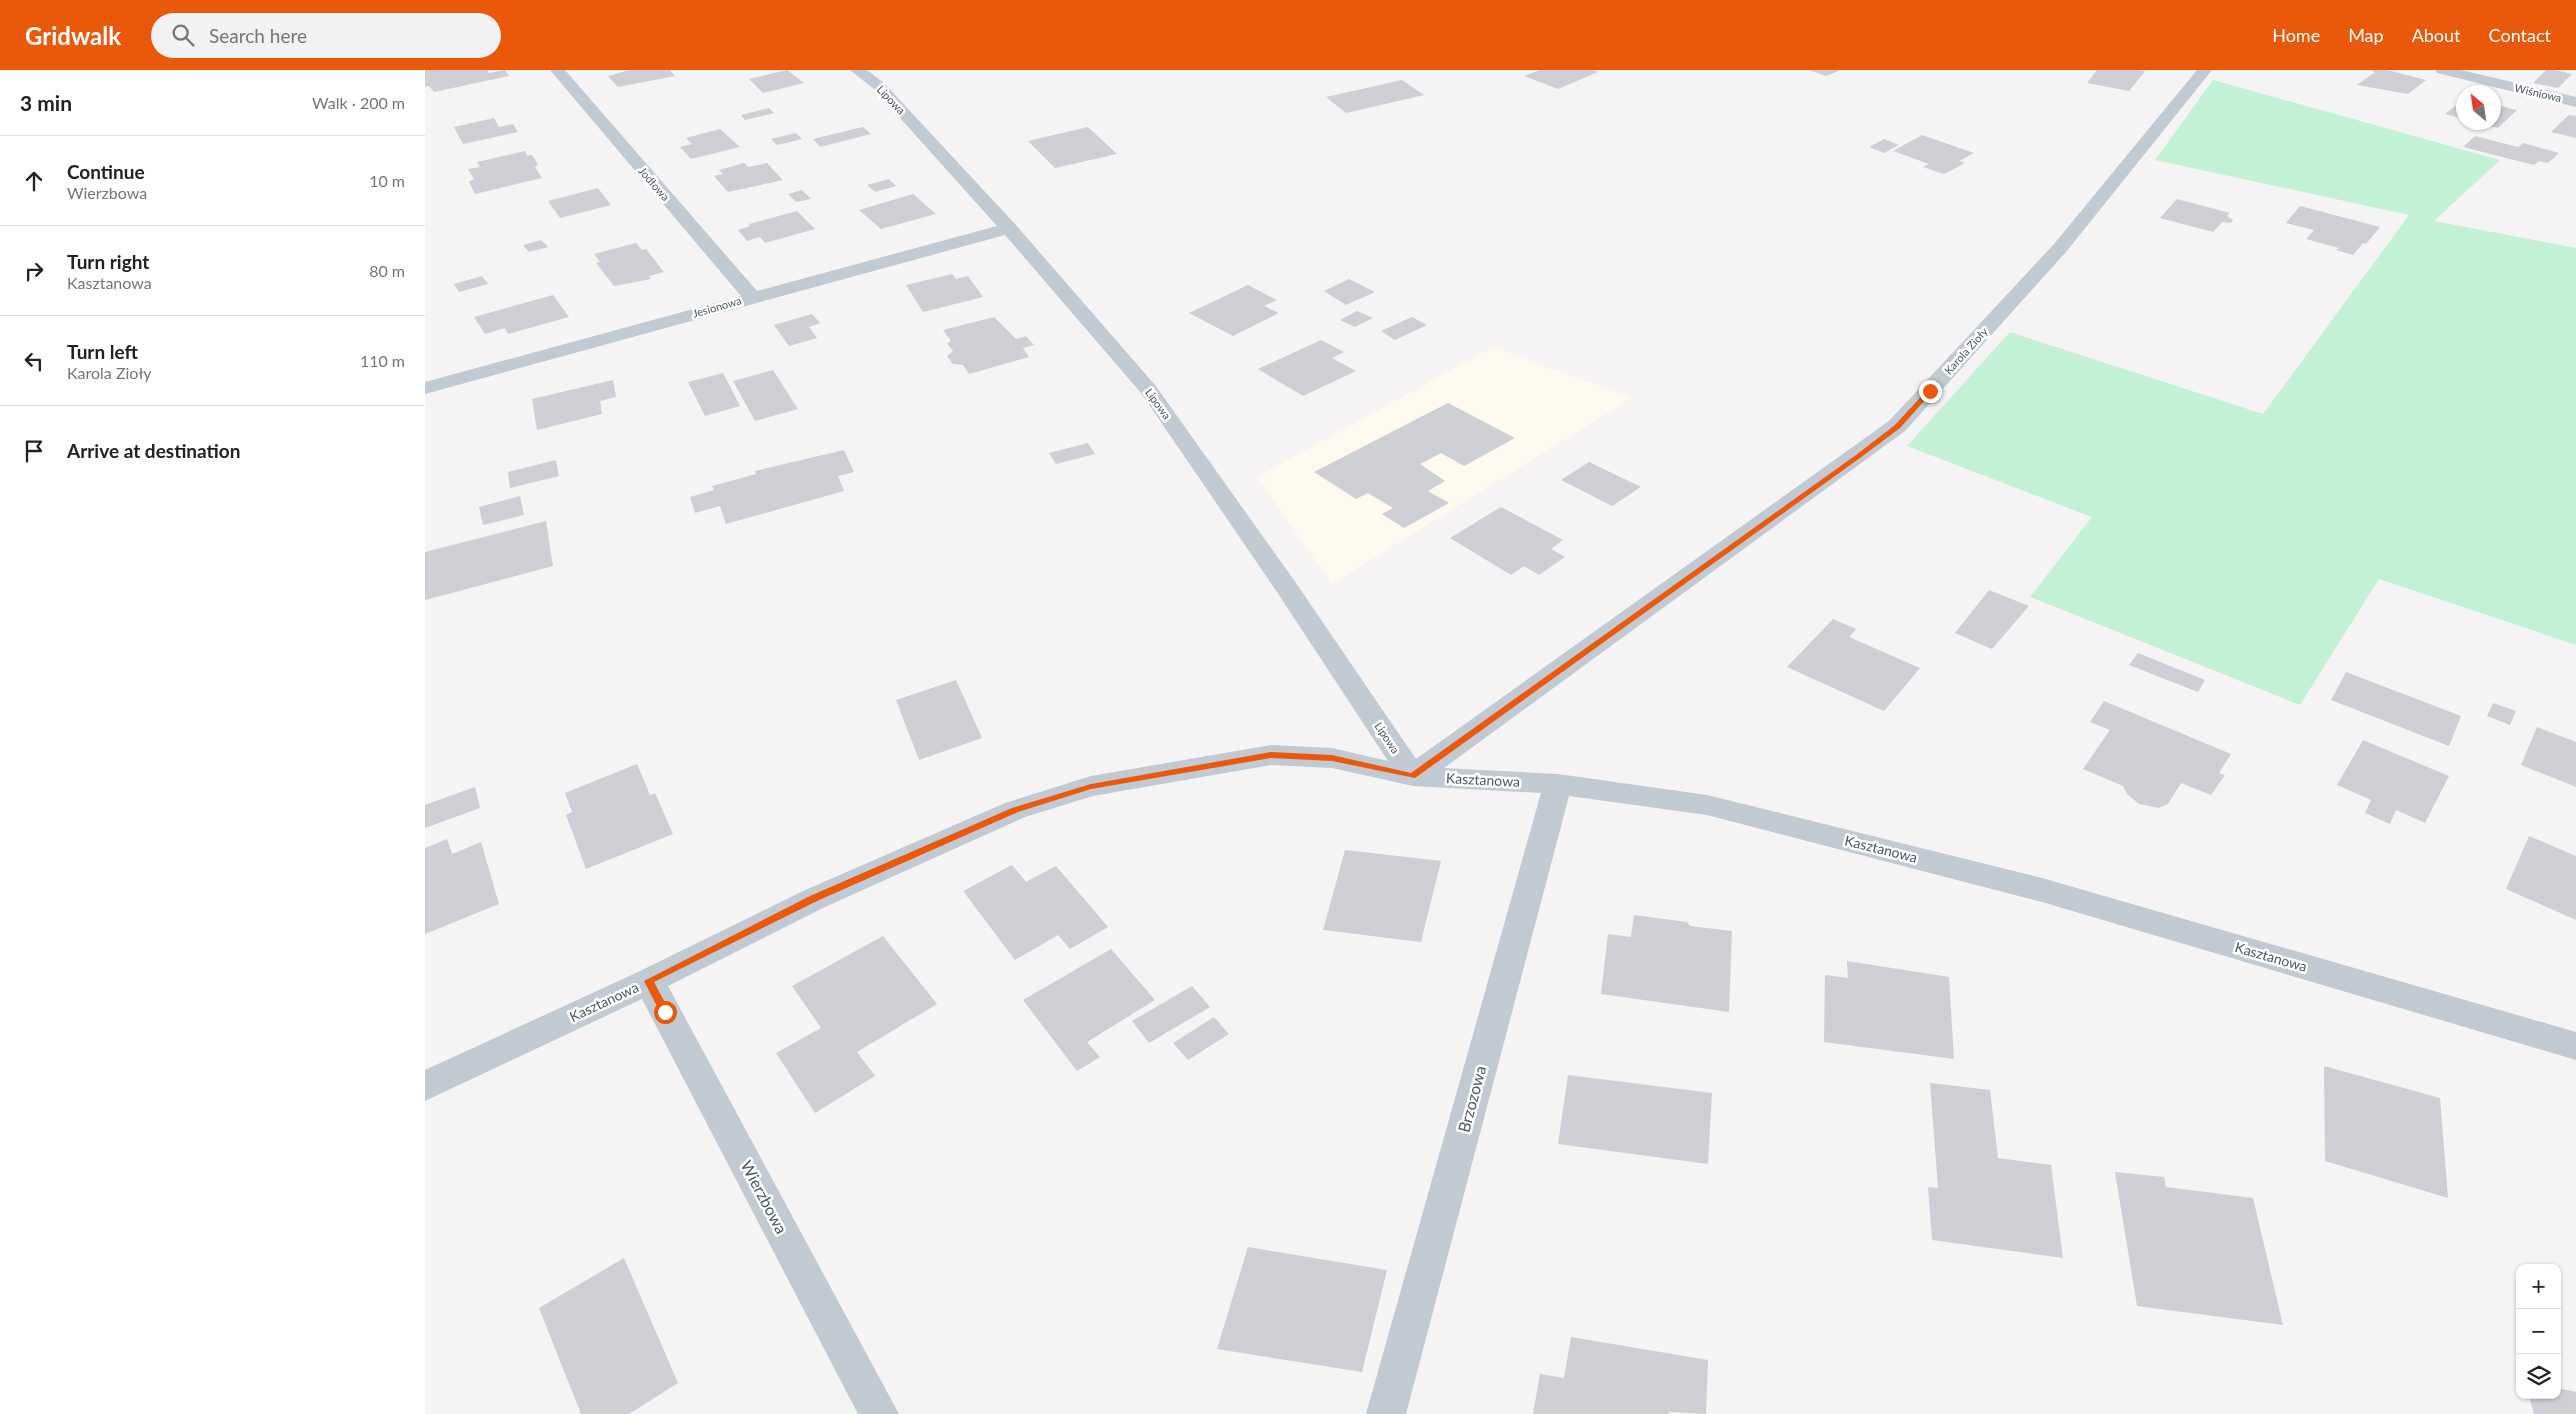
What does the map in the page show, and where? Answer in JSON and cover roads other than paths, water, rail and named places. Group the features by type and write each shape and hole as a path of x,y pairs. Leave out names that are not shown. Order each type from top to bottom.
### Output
{"street":[{"name":"Jodłowa","path":"557,70 752,297"},
{"name":"Lipowa","path":"857,70 879,86 1009,228 1148,389 1287,588 1413,776"},
{"name":"Karola Zioły","path":"1413,776 1897,426 2060,248 2205,70"},
{"name":"Wiśniowa","path":"2442,70 2576,102"},
{"name":"Jesionowa","path":"425,388 1009,228"},
{"name":"Kasztanowa","path":"425,1086 649,981 814,899 1015,810 1091,786 1271,755 1332,758 1413,776 1558,784 1707,805 2033,888 2576,1046"},
{"name":"Brzozowa","path":"1386,1414 1558,784"},
{"name":"Wierzbowa","path":"649,981 879,1414"}]}
